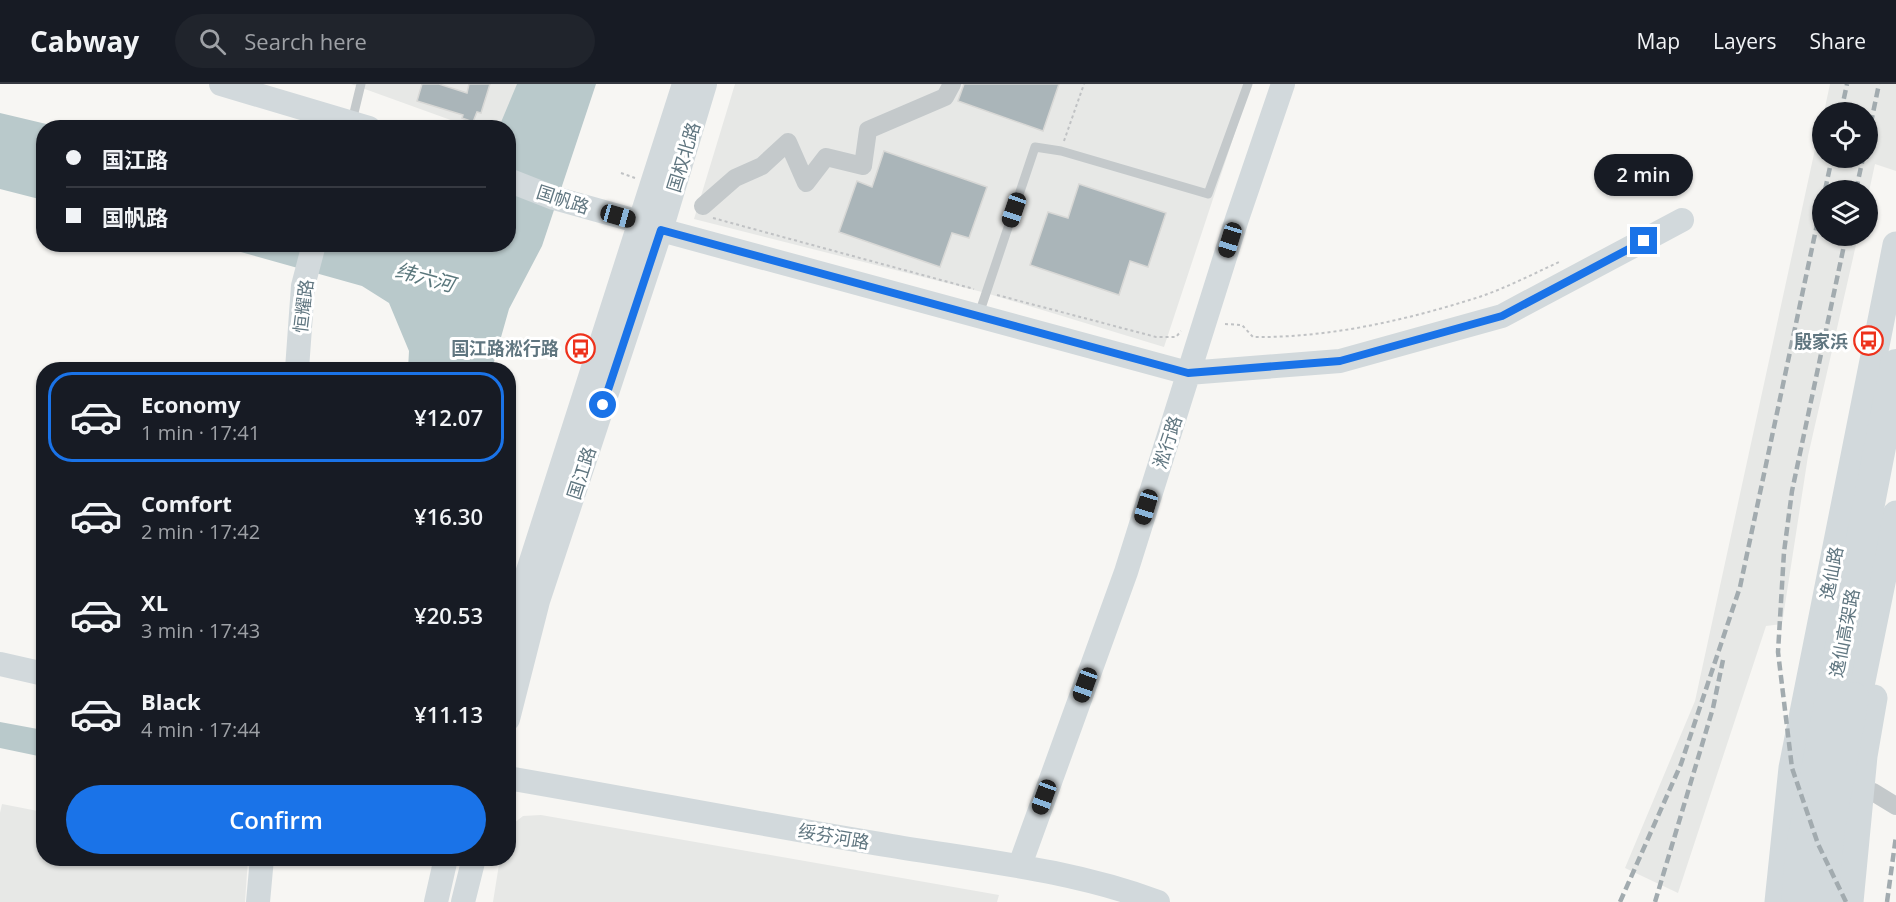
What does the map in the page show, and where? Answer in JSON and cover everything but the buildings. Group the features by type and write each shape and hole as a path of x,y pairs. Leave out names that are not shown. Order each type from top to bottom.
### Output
{"highway":[{"name":"逸仙高架路","path":"1797,902 1801,852 1896,365"},
{"name":"逸仙高架路","path":"1824,902 1844,819 1896,463"},
{"path":"1838,902 1836,855 1844,819"}],"main road":[{"name":"逸仙路","path":"1778,902 1792,768 1896,245"},
{"path":"1850,902 1844,819 1896,514"},
{"path":"1824,902 1833,827 1854,763 1896,579"}],"street":[{"path":"221,84 340,120"},
{"name":"国权北路","path":"650,226 651,184 684,84"},
{"name":"国权北路","path":"650,226 705,84"},
{"path":"703,206 735,178 762,166 788,142 806,183 826,157 863,166 868,130 945,96 952,84"},
{"name":"淞行路","path":"1020,865 1126,572 1204,322 1283,84"},
{"name":"国帆路","path":"516,183 554,198 650,226 1188,373 1340,361 1502,316 1682,220"},
{"name":"国江路","path":"516,610 650,226"},
{"name":"国江路","path":"516,688 538,602 650,226"},
{"name":"恒耀路","path":"298,362 303,286 312,252"},
{"path":"0,664 36,672"},
{"path":"1854,763 1873,792 1896,806"},
{"name":"绥芬河路","path":"516,779 893,846 1020,865 1088,881 1158,902"},
{"path":"1844,819 1873,792"},
{"path":"258,902 261,866"},
{"path":"444,866 437,896 464,899 472,866"}],"lane":[{"path":"357,120 361,84"},
{"path":"979,316 1035,147 1208,194 1248,84"}],"path":[{"path":"1060,152 1084,84"},
{"path":"621,173 651,184"},
{"path":"703,206 713,219 1156,337 1176,337 1186,325 1204,322 1242,325 1253,337 1288,338 1370,326 1480,297 1568,259"}],"shaded area":[{"path":"351,84 531,84 512,120 451,120"},
{"path":"735,84 1251,84 1164,347 986,293 694,219"},
{"path":"1830,84 1896,84 1896,171 1878,165 1878,102 1826,102"},
{"path":"1812,163 1812,168 1874,168 1872,180 1812,180 1812,246 1856,246 1808,456 1782,624 1766,626 1678,893 1625,868 1695,701"},
{"path":"2,804 36,811 36,866 247,866 245,902 0,902 0,813"},
{"path":"541,815 999,895 997,902 493,902 499,866 516,866 516,822 523,816"}],"water":[{"name":"纬六河","path":"517,84 596,84 542,246 509,309 494,362 408,362 409,351 389,303 362,286 241,252 516,252 516,120 502,120"},
{"path":"0,113 36,122 36,198 0,189"},
{"path":"0,722 36,729 36,756 0,748"}],"railway":[{"path":"1843,102 1847,84"},
{"path":"1875,102 1879,84"},
{"path":"1827,180 1830,168"},
{"path":"1858,180 1861,168"},
{"path":"1620,902 1681,764 1740,587 1812,246"},
{"path":"1844,246 1792,491 1784,552 1778,652 1792,768 1818,844 1846,902"},
{"path":"1655,902 1713,708 1723,660"},
{"path":"1887,902 1896,836"}],"place":[{"name":"殷家浜","path":"1869,341"},
{"name":"国江路淞行路","path":"580,348"}],"route":[{"path":"603,405 661,230 1188,373 1340,361 1502,316 1644,241"}]}
